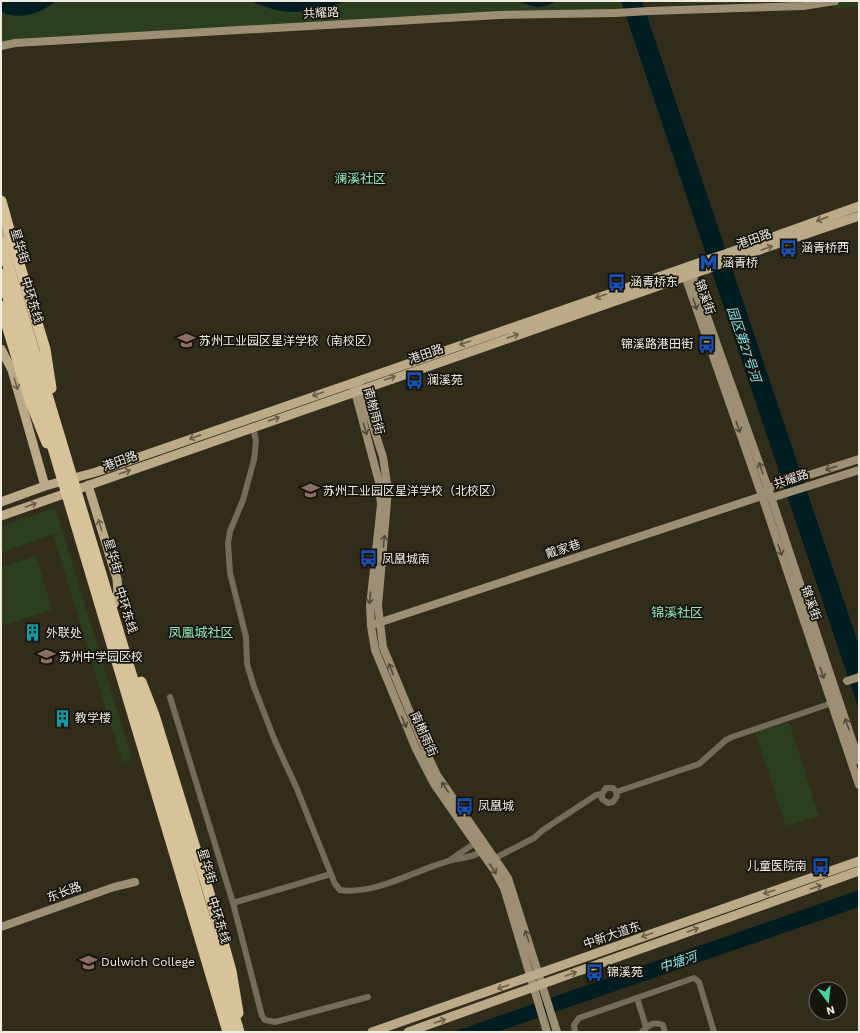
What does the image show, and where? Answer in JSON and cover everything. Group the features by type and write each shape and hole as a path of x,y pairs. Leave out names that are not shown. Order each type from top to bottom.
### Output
{"highway":[{"path":"1,201 45,349 60,438"},
{"name":"中环东线","path":"1,242 239,1032"},
{"name":"中环东线","path":"1,274 228,1032"},
{"path":"1,308 31,403 47,444"},
{"path":"117,625 154,715 212,902 231,971 238,1013"}],"main road":[{"name":"共耀路","path":"1,46 15,43 499,15 616,13 803,6 835,1"},
{"name":"港田路","path":"729,257 859,206"},
{"name":"港田路","path":"1,516 706,265 859,216"},
{"name":"星华街","path":"1,225 77,478 84,487 117,579 118,592 114,604 243,1032"},
{"name":"港田路","path":"1,502 45,486 77,478 355,381 688,272"},
{"name":"锦溪街","path":"688,272 768,488 830,686 832,703 859,784"},
{"name":"锦溪街","path":"688,272 762,496 830,686 859,761"},
{"path":"1,292 223,1032"},
{"path":"1,349 12,370 45,486"},
{"name":"南榭雨街","path":"355,381 375,460 381,505 370,606 370,626 377,656 416,749 434,784 504,888 535,975"},
{"name":"南榭雨街","path":"357,390 383,457 388,490 378,606 383,647 428,756 454,801 503,869 512,890 538,986 538,1001 547,1032"},
{"name":"共耀路","path":"859,459 768,488 762,496 771,498 859,470"},
{"name":"戴家巷","path":"370,626 762,496"},
{"path":"830,686 859,677"},
{"name":"中新大道东","path":"372,1032 859,861"},
{"name":"中新大道东","path":"408,1032 859,871"},
{"name":"东长路","path":"1,928 114,887 135,882"},
{"name":"南榭雨街","path":"538,986 547,998 557,1032"}],"street":[{"path":"254,427 256,442 254,460 243,500 230,531 228,543 230,573 246,637 247,664 254,687 275,742 297,789 335,884 340,890 360,891 422,871 450,860 475,843"},
{"path":"170,697 233,903 262,1016 265,1020 275,1022 368,997"},
{"path":"616,792 699,764 729,738 832,703"},
{"path":"495,858 534,838 556,821 596,795 602,794 608,787 613,788 616,792 616,798 610,802 604,800 602,794"},
{"path":"450,860 470,858 481,852"},
{"path":"233,903 331,874"},
{"path":"575,1032 574,1025 579,1018 690,979 697,979 714,1032"},
{"path":"637,998 644,1030 659,1023 663,1025 665,1032"}],"green space":[{"path":"57,1 251,1 274,9 293,12 320,9 344,1 519,1 537,8 546,7 556,1 621,1 624,11 30,38 1,42 1,12 16,15 30,14 44,9"},
{"path":"677,1 817,1 679,4"},
{"path":"843,1 859,1 859,7 830,9"},
{"path":"54,508 56,510 132,759 122,762 53,534 1,553 1,526"},
{"path":"36,556 52,610 1,626 1,567"},
{"path":"789,722 819,816 786,826 755,732"}],"water":[{"path":"1,1 57,1 37,12 24,16 16,16 1,12"},
{"path":"251,1 344,1 320,9 293,12 274,9"},
{"path":"519,1 556,1 538,7"},
{"name":"园区第27号河","path":"621,1 642,1 859,646 859,710"},
{"name":"中塘河","path":"859,890 859,907 497,1032 453,1032"}],"place":[{"name":"涵青桥西","path":"788,248"},
{"name":"涵青桥","path":"709,263"},
{"name":"涵青桥东","path":"617,282"},
{"name":"苏州工业园区星洋学校（南校区）","path":"186,341"},
{"name":"锦溪路港田街","path":"706,344"},
{"name":"澜溪苑","path":"414,380"},
{"name":"苏州工业园区星洋学校（北校区）","path":"310,491"},
{"name":"凤凰城南","path":"369,559"},
{"name":"外联处","path":"33,633"},
{"name":"苏州中学园区校","path":"46,657"},
{"name":"教学楼","path":"62,718"},
{"name":"凤凰城","path":"465,806"},
{"name":"儿童医院南","path":"820,866"},
{"name":"Dulwich College","path":"88,962"},
{"name":"锦溪苑","path":"594,972"}],"district":[{"name":"澜溪社区","path":"360,178"},
{"name":"锦溪社区","path":"677,612"},
{"name":"凤凰城社区","path":"201,632"}]}
